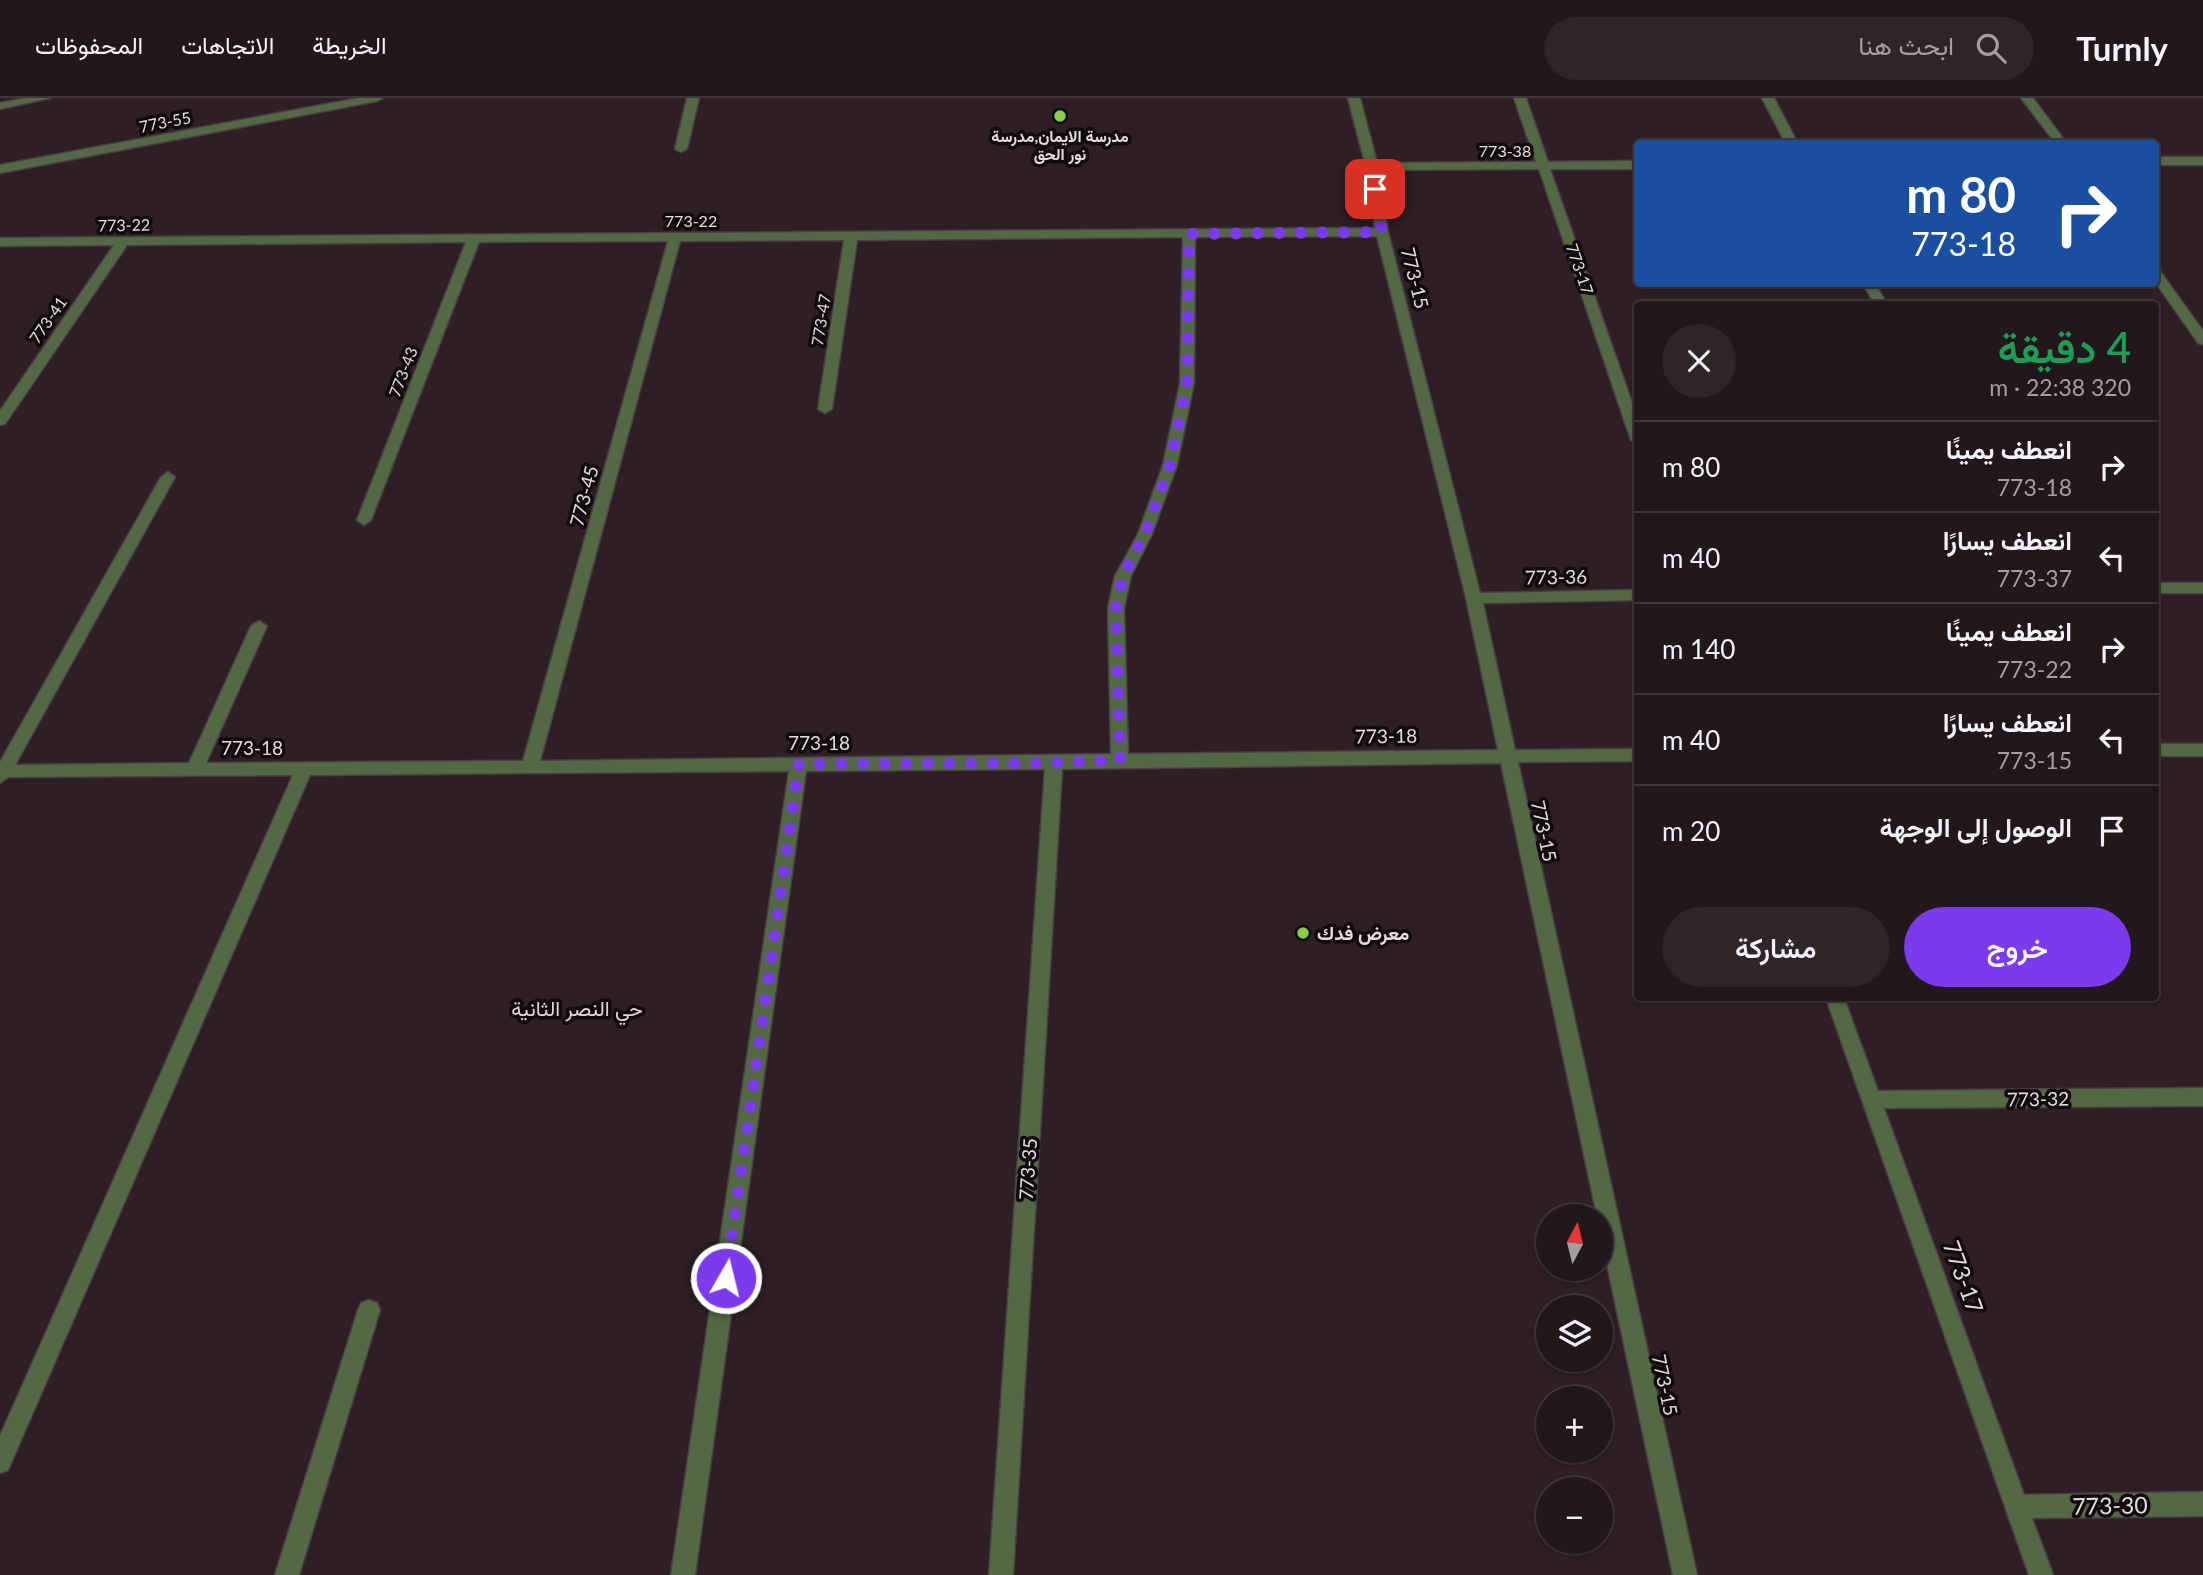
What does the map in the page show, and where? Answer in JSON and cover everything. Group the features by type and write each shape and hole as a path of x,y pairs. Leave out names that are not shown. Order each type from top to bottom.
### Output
{"street":[{"path":"0,106 44,98"},
{"name":"773-55","path":"0,169 377,98"},
{"path":"681,149 693,98"},
{"name":"773-15","path":"1354,98 1371,167 1382,232 1474,598 1685,1575"},
{"name":"773-17","path":"1520,98 1546,166 1634,428"},
{"path":"1768,98 1790,140"},
{"path":"2027,98 2059,140"},
{"path":"2159,161 2203,160"},
{"name":"773-38","path":"1371,167 1634,165"},
{"name":"773-22","path":"0,242 1382,232"},
{"path":"1120,760 1116,608 1123,576 1145,534 1170,465 1187,383 1189,234"},
{"name":"773-47","path":"825,409 851,236"},
{"name":"773-45","path":"530,766 675,237"},
{"name":"773-43","path":"364,520 474,238"},
{"name":"773-41","path":"0,421 124,240"},
{"path":"2159,278 2203,340"},
{"path":"1,773 169,477"},
{"path":"2159,589 2203,588"},
{"name":"773-36","path":"1474,598 1634,595"},
{"path":"195,769 259,626"},
{"path":"2159,750 2203,750"},
{"name":"773-18","path":"1,773 1634,755"},
{"name":"773-35","path":"1001,1575 1054,763"},
{"path":"683,1575 799,764"},
{"path":"0,1462 304,769"},
{"name":"773-17","path":"1836,1001 2040,1575"},
{"name":"773-32","path":"1872,1100 2203,1097"},
{"path":"287,1575 369,1310"},
{"name":"773-30","path":"2017,1507 2203,1504"}],"place":[{"name":"مدرسة الايمان,مدرسة نور الحق","path":"1060,116"},
{"name":"معرض فدك","path":"1303,933"}],"district":[{"name":"حي النصر الثانية","path":"577,1009"}],"route":[{"path":"726,1278 799,764 1054,763 1120,760 1116,608 1123,576 1145,534 1170,465 1187,383 1189,234 1382,232 1375,189"}]}
